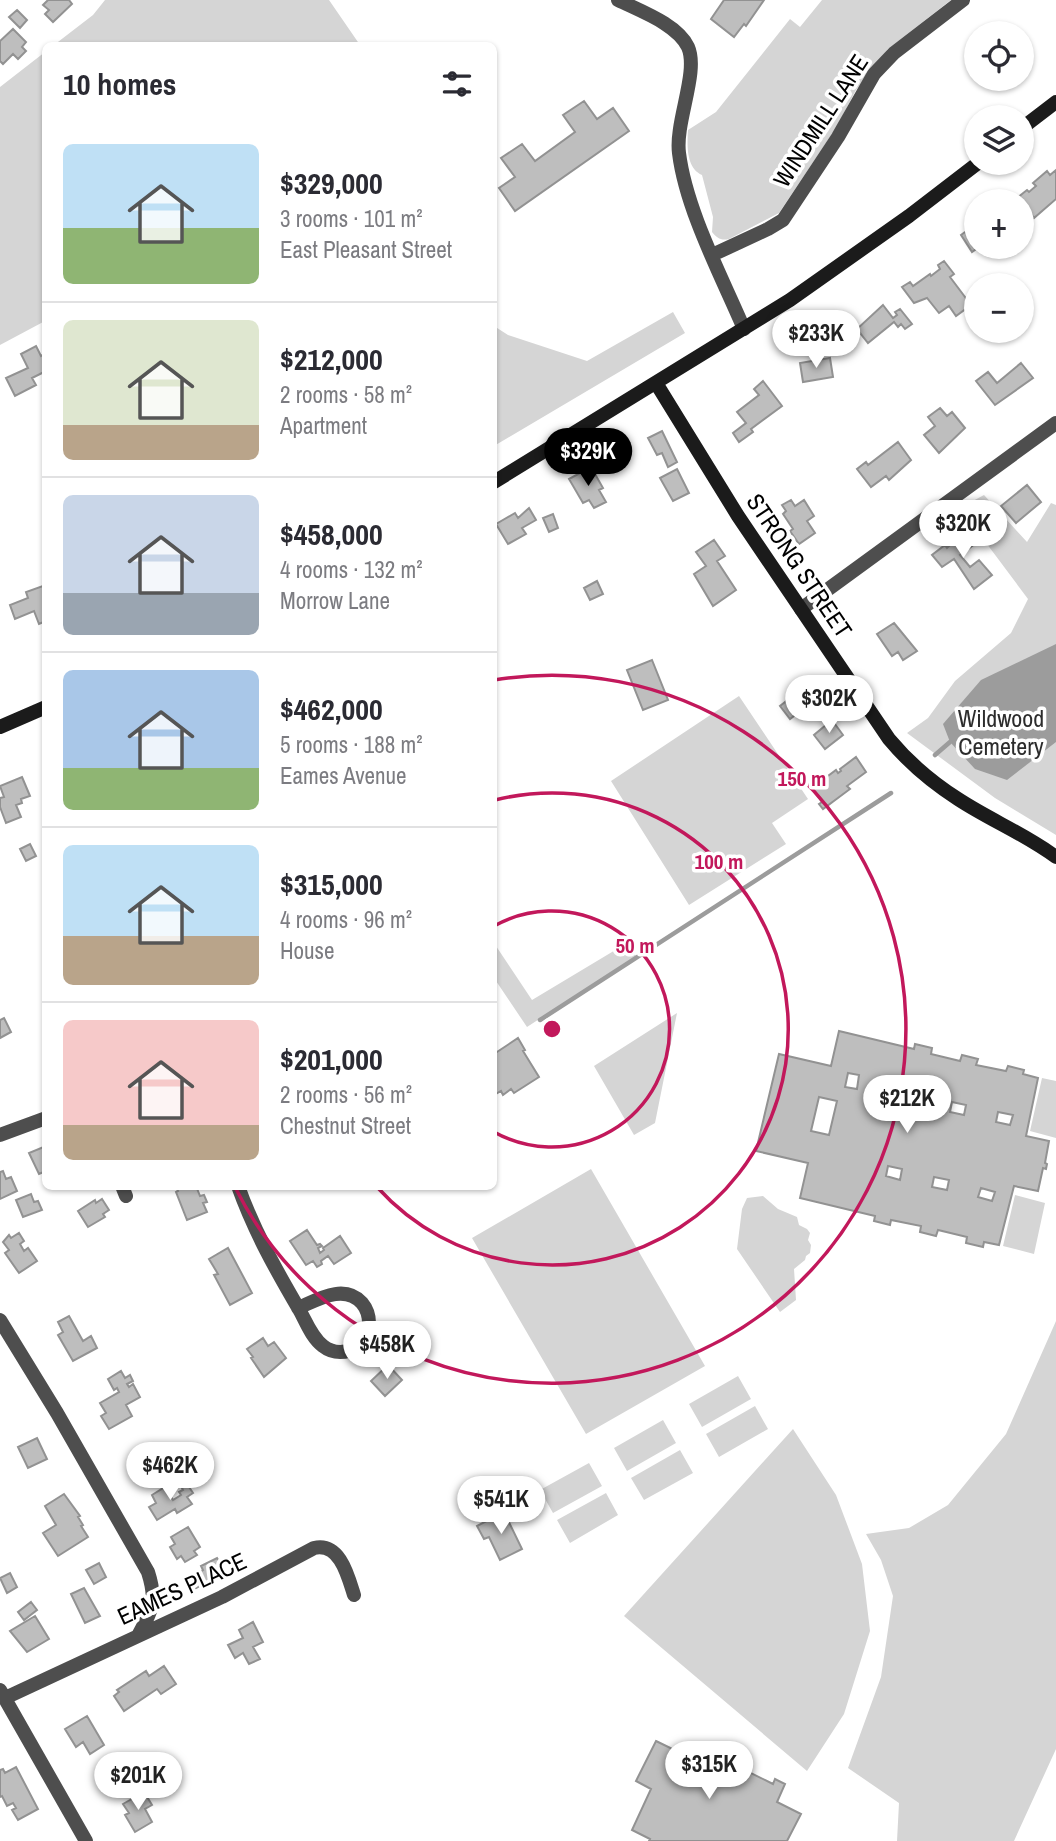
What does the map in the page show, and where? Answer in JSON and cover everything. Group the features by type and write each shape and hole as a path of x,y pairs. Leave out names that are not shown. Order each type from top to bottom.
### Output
{"main road":[{"path":"1034,119 1056,102"},
{"path":"497,480 744,329 830,273 964,173"},
{"name":"STRONG STREET","path":"656,383 730,505 876,722 911,763 957,798 1020,832 1056,857"},
{"path":"0,727 42,709"}],"street":[{"path":"618,0 677,33 689,50 690,72 679,124 678,150 687,188 744,329"},
{"name":"WINDMILL LANE","path":"712,255 783,220 838,137 874,74 894,52 962,0"},
{"path":"801,609 1056,423"},
{"path":"0,1135 42,1119"},
{"path":"240,1190 259,1239 298,1308 315,1338 329,1349 340,1352 351,1350 361,1343 367,1333 367,1310 351,1295 334,1294 298,1308"},
{"path":"0,1320 148,1572 154,1590 154,1602 139,1634"},
{"name":"EAMES PLACE","path":"2,1694 222,1597 314,1548 322,1546 340,1559 354,1595"},
{"path":"2,1694 86,1841"}],"green space":[{"path":"105,0 329,0 358,42 58,42 93,15"},
{"path":"822,0 951,0 888,49 856,90 836,128 779,213 729,239 719,239 712,232 713,217 702,175 690,162 688,130 716,112 790,19 800,27"},
{"path":"42,54 42,323 0,345 0,87"},
{"path":"673,312 685,333 497,444 497,328 508,335 587,361"},
{"name":"Wildwood Cemetery","path":"984,495 1027,542 1051,503 1056,505 1056,835 995,798 907,733 928,718 955,681 1011,633 1028,599 960,508"},
{"path":"739,696 808,799 772,823 786,844 689,905 611,781"},
{"path":"627,943 636,956 527,1027 497,982 497,948 532,1000"},
{"path":"677,1013 655,1123 634,1135 594,1066"},
{"path":"1042,1078 1056,1081 1056,1138 1030,1131"},
{"path":"591,1169 705,1366 586,1434 472,1238"},
{"path":"1015,1195 1045,1203 1034,1254 1003,1246"},
{"path":"763,1196 778,1209 797,1217 799,1225 810,1233 810,1253 794,1269 796,1300 780,1312 737,1249 742,1209 747,1198"},
{"path":"1056,1321 1056,1749 1014,1841 897,1841 899,1803 848,1768 881,1677 893,1596 881,1560 866,1534 909,1528 948,1505 1006,1434"},
{"path":"738,1376 751,1399 702,1427 689,1404"},
{"path":"755,1406 768,1429 719,1457 706,1434"},
{"path":"663,1420 676,1443 627,1471 614,1448"},
{"path":"793,1429 836,1495 862,1564 870,1631 844,1714 807,1771 624,1616"},
{"path":"680,1450 693,1473 644,1500 631,1478"},
{"path":"589,1463 602,1486 553,1513 540,1490"},
{"path":"606,1493 618,1515 570,1543 557,1520"}],"shaded area":[{"name":"Wildwood Cemetery","path":"1056,644 1056,742 1007,780 975,769 950,742 943,724 981,680"}],"building":[{"path":"48,0 69,0 72,4 53,22 45,14 49,10 43,5"},
{"path":"724,0 764,0 746,26 744,24 734,37 711,19"},
{"path":"17,10 27,20 20,28 9,17"},
{"path":"13,29 26,42 22,47 26,51 18,59 13,54 3,64 0,61 0,41"},
{"path":"584,101 597,119 613,108 629,131 515,211 499,188 515,177 501,158 522,144 535,161 575,132 563,115"},
{"path":"1056,170 1056,199 1034,218 1032,189 1036,186 1033,183 1047,171 1050,175"},
{"path":"944,261 954,274 950,277 964,296 964,310 956,316 949,306 939,313 927,298 914,303 902,287 910,282 913,286 930,274 931,276 940,269 938,265"},
{"path":"883,305 893,318 897,315 895,312 900,309 912,324 905,329 894,322 868,343 857,329"},
{"path":"36,346 42,355 42,373 32,378 36,385 15,396 6,378 28,368 21,354"},
{"path":"830,358 833,377 803,382 800,363"},
{"path":"1021,363 1033,378 995,405 976,381 988,372 997,383"},
{"path":"763,381 782,406 751,429 753,432 739,442 733,433 746,423 737,412 759,395 754,389"},
{"path":"940,408 947,416 952,412 965,428 939,453 924,435 935,426 928,417"},
{"path":"662,431 677,462 668,467 662,453 657,455 648,438"},
{"path":"898,442 911,460 889,480 886,476 871,487 857,469 866,462 868,465"},
{"path":"591,467 603,488 599,490 606,502 594,508 589,500 583,503 569,479"},
{"path":"677,469 689,493 673,501 660,478"},
{"path":"1027,485 1041,502 1016,523 1001,506"},
{"path":"791,500 795,506 804,500 814,516 807,521 815,533 799,544 783,514 786,511 782,505"},
{"path":"529,508 536,520 522,528 526,534 508,544 497,523 515,513 518,518"},
{"path":"553,514 558,528 549,532 543,518"},
{"path":"966,530 976,543 960,555 970,567 979,560 992,575 974,589 954,559 942,567 932,555 945,545 947,548"},
{"path":"714,540 725,556 717,561 736,590 713,606 694,574 706,566 696,552"},
{"path":"597,581 603,594 590,600 584,588"},
{"path":"42,586 42,623 39,624 34,611 15,619 10,605 28,598 26,592"},
{"path":"894,623 917,651 903,660 898,652 892,656 877,634"},
{"path":"652,660 668,700 643,710 627,670"},
{"path":"807,685 817,698 790,719 780,706"},
{"path":"832,720 843,735 825,749 814,735"},
{"path":"856,757 866,772 847,786 850,789 823,809 819,804 822,802 812,788 836,770 838,773 841,771 840,769"},
{"path":"22,777 30,796 21,799 22,803 16,805 21,817 6,823 0,807 0,798 4,797 0,786"},
{"path":"30,844 36,856 26,861 20,849"},
{"path":"4,1018 11,1032 0,1038 0,1020"},
{"path":"839,1031 914,1049 915,1044 932,1048 931,1054 960,1061 962,1055 978,1059 976,1065 1006,1071 1008,1066 1024,1070 1023,1074 1038,1078 1026,1136 1049,1141 1046,1169 1043,1168 1038,1191 1014,1186 999,1245 984,1242 983,1247 966,1243 967,1237 938,1230 936,1236 920,1232 921,1226 891,1220 890,1225 874,1221 875,1216 800,1198 808,1163 756,1151 779,1054 831,1066","holes":["848,1073 859,1075 857,1089 845,1087","906,1091 920,1094 918,1103 904,1101","819,1097 837,1101 829,1135 811,1131","952,1102 966,1105 964,1115 950,1112","998,1112 1013,1115 1010,1125 996,1122","888,1166 902,1169 900,1180 886,1176","934,1177 949,1180 947,1190 932,1187","981,1188 995,1192 992,1201 978,1197"]},
{"path":"518,1038 539,1077 514,1093 511,1089 503,1095 501,1091 497,1093 497,1052"},
{"path":"42,1148 42,1173 39,1174 29,1153"},
{"path":"3,1171 6,1179 11,1177 17,1191 0,1199 0,1172"},
{"path":"198,1190 207,1202 203,1203 207,1212 187,1220 176,1192"},
{"path":"31,1194 42,1210 23,1217 16,1200"},
{"path":"102,1199 109,1210 103,1214 105,1217 88,1227 78,1211 95,1200 96,1203"},
{"path":"307,1230 317,1245 322,1246 318,1248 320,1253 340,1236 351,1253 334,1264 328,1256 317,1267 313,1261 306,1265 290,1241"},
{"path":"19,1233 24,1241 20,1244 24,1251 28,1248 37,1261 19,1273 5,1253 9,1250 3,1242 9,1235 11,1238"},
{"path":"228,1248 252,1293 230,1305 209,1259"},
{"path":"69,1316 83,1341 91,1336 97,1348 73,1361 58,1335 63,1332 58,1322"},
{"path":"263,1338 268,1346 274,1342 286,1358 264,1377 247,1349"},
{"path":"388,1365 402,1380 385,1396 371,1381"},
{"path":"121,1371 125,1378 130,1375 133,1381 127,1384 129,1387 133,1384 140,1397 126,1405 132,1416 109,1429 101,1416 106,1413 100,1403 119,1392 117,1388 114,1390 108,1379"},
{"path":"37,1438 47,1459 28,1468 18,1447"},
{"path":"187,1484 193,1493 187,1497 192,1504 177,1513 175,1509 157,1520 149,1507 156,1503 152,1495 165,1487 173,1500 181,1495 179,1492"},
{"path":"64,1494 80,1516 81,1526 88,1537 58,1556 43,1533 56,1525 45,1506"},
{"path":"504,1512 522,1549 500,1560 489,1537 484,1539 477,1526"},
{"path":"188,1527 200,1547 194,1551 197,1555 185,1562 181,1556 177,1559 170,1547 175,1544 171,1537"},
{"path":"217,1558 225,1572 196,1588 191,1577 203,1570 201,1566"},
{"path":"99,1563 106,1577 94,1584 86,1570"},
{"path":"10,1573 17,1587 7,1593 0,1578"},
{"path":"84,1588 100,1616 85,1623 71,1594"},
{"path":"31,1602 37,1610 24,1620 18,1612"},
{"path":"35,1616 49,1639 27,1652 10,1631"},
{"path":"253,1622 263,1642 253,1647 260,1659 249,1664 243,1653 235,1658 228,1645 243,1638 239,1630"},
{"path":"164,1666 176,1684 161,1694 157,1689 124,1711 114,1696 119,1692 117,1690 146,1671 149,1676"},
{"path":"87,1716 104,1745 90,1754 83,1742 76,1747 65,1729"},
{"path":"656,1741 703,1764 709,1752 773,1784 775,1779 785,1784 777,1802 801,1814 787,1841 649,1841 650,1839 632,1830 651,1789 636,1781"},
{"path":"16,1767 38,1809 18,1820 12,1810 16,1808 13,1803 7,1806 2,1796 0,1797 0,1770 3,1769 5,1773"},
{"path":"144,1792 152,1805 145,1809 152,1822 135,1832 125,1815 129,1813 123,1804"}],"waterway":[{"path":"935,755 950,742"},
{"path":"540,1020 891,793"}]}
